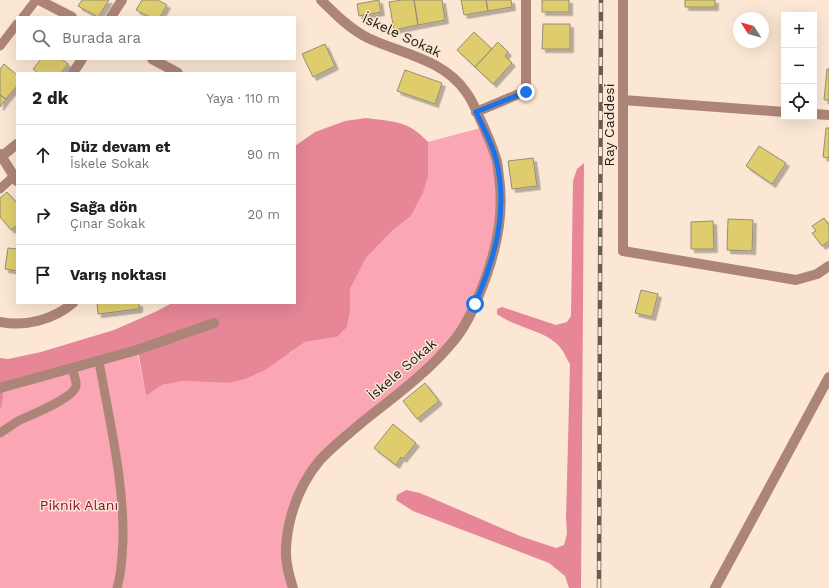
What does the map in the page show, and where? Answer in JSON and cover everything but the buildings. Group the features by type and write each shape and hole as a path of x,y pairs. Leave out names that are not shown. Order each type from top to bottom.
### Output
{"street":[{"path":"38,0 70,16"},
{"path":"112,16 122,0"},
{"name":"İskele Sokak","path":"293,588 287,568 287,535 298,498 307,479 320,460 338,442 432,365 453,343 465,325 484,284 492,262 498,236 502,192 496,159 476,112 466,92 452,76 435,64 366,37 344,22 321,0"},
{"path":"476,112 526,92 526,0"},
{"name":"Ray Caddesi","path":"623,0 623,251 796,280 816,274 829,266"},
{"path":"74,72 81,60"},
{"path":"154,60 176,72"},
{"path":"623,100 781,112"},
{"path":"817,114 829,116"},
{"path":"16,145 1,155 16,179"},
{"path":"0,322 17,323 44,319 57,314 72,304"},
{"path":"0,388 138,350 214,323"},
{"path":"715,588 829,377"}],"lane":[{"path":"24,16 38,0"},
{"path":"0,46 16,25"},
{"path":"0,189 16,179"},
{"path":"100,361 118,469 123,515 120,579 117,588"},
{"path":"0,433 18,422 50,407 73,392 76,386 72,368"}],"green space":[{"name":"Piknik Alanı","path":"484,127 502,192 492,261 453,343 338,442 307,479 287,535 293,588 0,588 0,409 2,406 4,387 137,350 146,396 162,385 183,381 228,383 290,353 305,342 337,337 347,327 350,312 350,289 366,258 392,231 411,216 423,193 428,177 428,142"}],"shaded area":[{"path":"366,118 400,123 414,130 428,142 428,177 423,193 411,216 392,231 366,258 350,289 350,312 347,327 337,337 305,342 265,370 245,379 228,383 183,381 162,385 146,396 138,351 4,387 2,406 0,409 0,358 8,359 41,352 114,330 170,304 296,304 296,145 315,132 345,121"},
{"path":"584,163 581,588 569,588 565,576 549,563 413,511 396,500 397,495 406,490 420,493 520,536 556,548 564,545 567,534 566,518 570,364 563,352 549,338 504,319 497,314 497,309 502,307 556,325 567,322 571,316 573,181 577,169"}],"railway":[{"path":"599,588 601,0"}],"route":[{"path":"475,304 492,262 498,236 502,192 496,159 484,127 476,112 526,92"}]}
